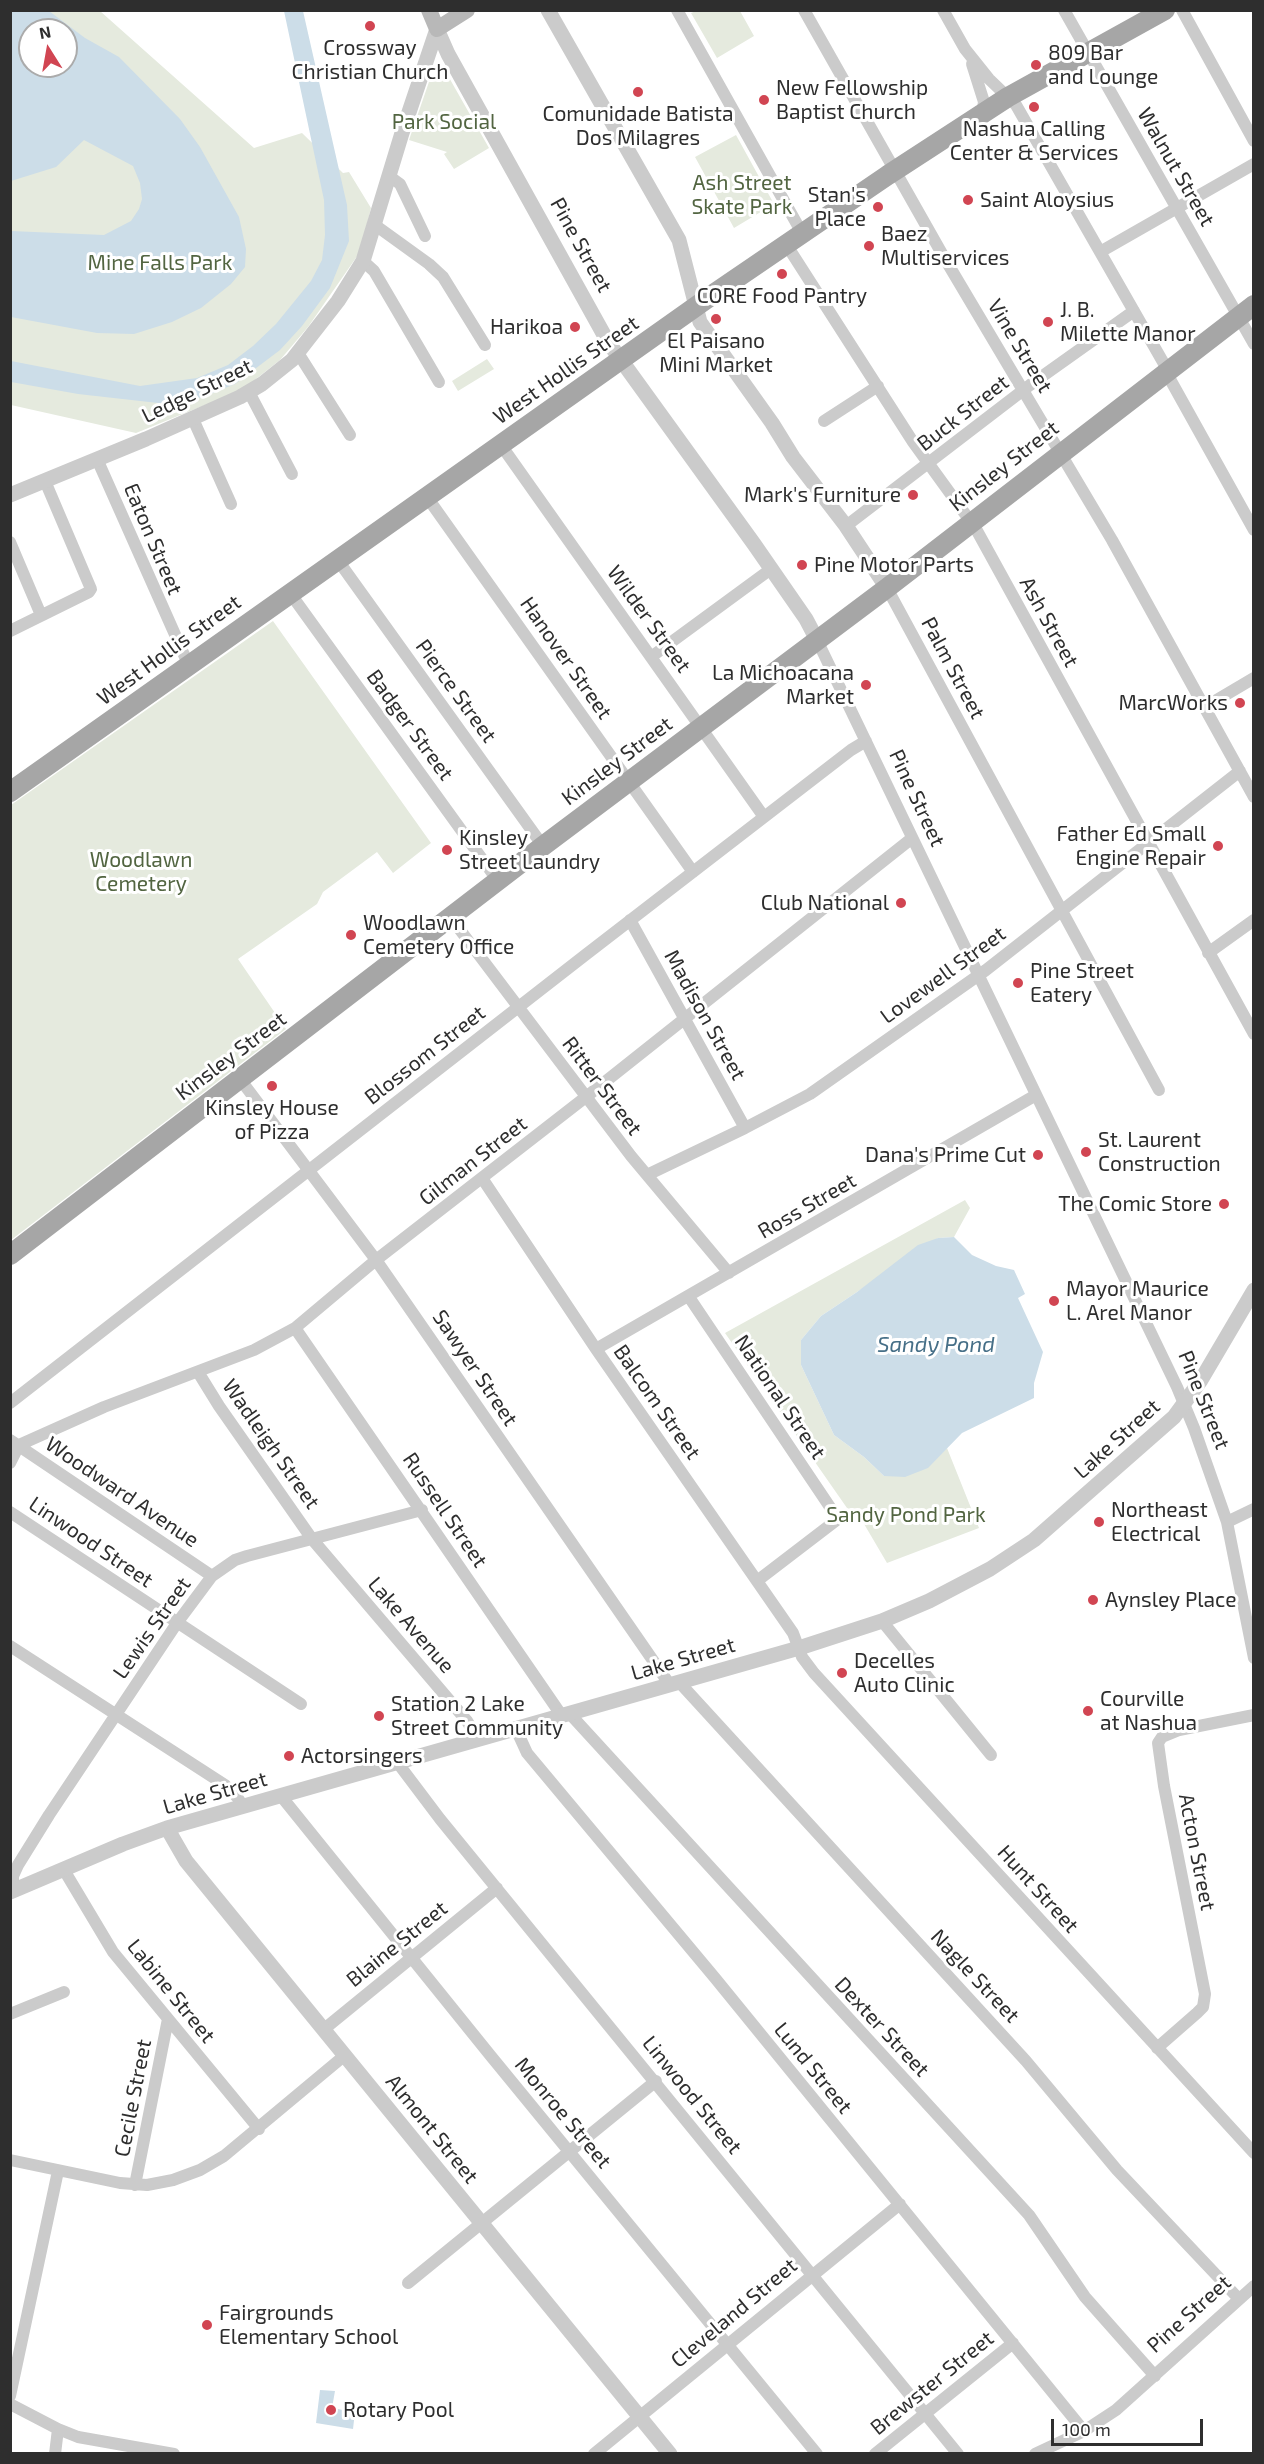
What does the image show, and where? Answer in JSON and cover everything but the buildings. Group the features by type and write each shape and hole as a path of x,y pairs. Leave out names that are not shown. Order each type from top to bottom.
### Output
{"main road":[{"name":"Pine Street","path":"429,10 437,29"},
{"path":"437,29 467,10"},
{"name":"West Hollis Street","path":"10,792 695,307 894,170 1008,97 1165,10"},
{"name":"Kinsley Street","path":"10,1255 543,846 887,588 1246,311"}],"street":[{"name":"Palm Street","path":"548,10 677,237 700,322 772,423 793,457 846,526 887,588 1159,1090"},
{"name":"Ash Street","path":"677,10 794,238 878,386 929,464 971,522 1254,1035"},
{"name":"Vine Street","path":"804,10 894,170 1112,540 1254,797"},
{"path":"943,10 965,49 989,79 1016,105 1134,310 1254,530"},
{"name":"Walnut Street","path":"1064,10 1178,208 1246,311 1254,344"},
{"path":"1182,10 1254,141"},
{"name":"Ledge Street","path":"10,495 193,419 249,392 275,374 298,353 338,301 363,261 437,29"},
{"name":"Pine Street","path":"437,29 448,54 601,329 806,619 1163,1355 1194,1428 1227,1522 1251,1630 1254,1658"},
{"path":"965,49 983,99 982,113"},
{"path":"1100,252 1254,164"},
{"path":"389,176 400,184 426,236"},
{"path":"375,225 429,264 442,277 485,345"},
{"path":"363,261 374,271 439,382"},
{"path":"690,281 701,290 715,293"},
{"name":"Buck Street","path":"846,526 1024,390 1134,310"},
{"path":"298,353 350,435"},
{"path":"824,422 878,386"},
{"path":"249,392 292,474"},
{"path":"193,419 231,504"},
{"name":"Wilder Street","path":"501,445 702,726 764,817"},
{"name":"Eaton Street","path":"97,459 189,666"},
{"path":"10,631 91,589 45,481"},
{"name":"Hanover Street","path":"427,496 693,872"},
{"path":"10,542 41,615"},
{"name":"Pierce Street","path":"337,560 543,846"},
{"path":"651,657 771,569"},
{"name":"Badger Street","path":"290,593 498,881"},
{"path":"1205,707 1254,678"},
{"name":"Blossom Street","path":"10,1403 630,920 851,750 866,741"},
{"name":"Lovewell Street","path":"647,1175 810,1094 978,976 1240,771"},
{"name":"Gilman Street","path":"15,1443 254,1350 295,1328 376,1260 586,1097 911,838"},
{"name":"Ritter Street","path":"451,918 647,1175 729,1273"},
{"name":"Madison Street","path":"630,920 745,1128"},
{"path":"1208,953 1254,920"},
{"name":"Sawyer Street","path":"240,1079 376,1260 674,1684"},
{"name":"Ross Street","path":"596,1349 689,1298 1036,1095"},
{"name":"Balcom Street","path":"482,1178 596,1349 793,1633 799,1648"},
{"name":"Lake Street","path":"12,1891 167,1828 799,1648 882,1621 968,1582 1017,1552 1062,1517 1174,1417 1201,1380 1254,1290"},
{"name":"National Street","path":"689,1298 838,1519 757,1581"},
{"name":"Russell Street","path":"295,1328 566,1715"},
{"name":"Wadleigh Street","path":"198,1372 219,1406 312,1539"},
{"path":"10,1463 15,1443"},
{"name":"Woodward Avenue","path":"15,1443 212,1576"},
{"path":"1227,1522 1254,1509"},
{"name":"Lewis Street","path":"12,1891 13,1876 18,1865 177,1623 212,1576 241,1558 422,1510"},
{"name":"Linwood Street","path":"10,1512 301,1704"},
{"name":"Lake Avenue","path":"312,1539 467,1721 478,1739"},
{"path":"882,1621 991,1755"},
{"path":"10,1646 225,1785 243,1806"},
{"name":"Hunt Street","path":"799,1648 814,1673 854,1718 1254,2153"},
{"name":"Nagle Street","path":"674,1684 1026,2061 1117,2170 1239,2299"},
{"name":"Dexter Street","path":"566,1715 1029,2215 1085,2297 1155,2376"},
{"name":"Acton Street","path":"1156,2048 1203,2007 1205,1994 1164,1786 1158,1743 1162,1737 1179,1730 1254,1715"},
{"name":"Lund Street","path":"516,1729 527,1753 900,2204 1084,2431"},
{"name":"Linwood Street","path":"397,1762 958,2454"},
{"name":"Monroe Street","path":"281,1796 817,2454"},
{"name":"Almont Street","path":"167,1828 186,1861 670,2454"},
{"name":"Labine Street","path":"64,1870 113,1952 259,2129"},
{"name":"Blaine Street","path":"323,2030 497,1888"},
{"path":"10,2014 64,1992"},
{"name":"Cecile Street","path":"135,2185 168,2019"},
{"path":"10,2160 135,2185 173,2180 200,2170 224,2156 344,2056"},
{"path":"408,2283 656,2081"},
{"path":"10,2396 58,2171"},
{"name":"Cleveland Street","path":"594,2454 727,2343 900,2204"},
{"name":"Pine Street","path":"1035,2454 1084,2431 1116,2410 1254,2286"},
{"name":"Brewster Street","path":"875,2454 1013,2343"},
{"path":"10,2404 58,2429 90,2440 174,2454"},
{"path":"55,2454 58,2429"}],"green space":[{"name":"Mine Falls Park","path":"11,11 100,11 254,148 302,133 343,173 349,172 371,208 360,252 308,327 280,360 242,390 136,433 11,405"},
{"path":"740,11 754,36 717,58 691,13"},
{"name":"Park Social","path":"447,74 489,148 454,169 444,154 447,152 409,140 431,76"},
{"name":"Ash Street Skate Park","path":"736,135 774,204 734,228 695,157"},
{"path":"487,359 494,369 458,391 452,381"},
{"name":"Woodlawn Cemetery","path":"273,621 431,843 393,873 377,852 323,892 317,904 238,959 286,1029 11,1240 11,805"},
{"name":"Sandy Pond Park","path":"965,1200 970,1208 954,1237 938,1238 821,1316 801,1340 801,1365 834,1435 864,1457 884,1476 927,1468 947,1448 979,1528 887,1563 857,1512 847,1508 725,1333"}],"water":[{"path":"11,10 49,11 58,18 18,18 18,78 78,78 78,33 119,57 180,119 200,147 239,217 246,249 245,267 231,284 201,308 172,322 134,334 97,333 11,317 11,231 104,235 131,221 142,199 140,183 133,166 84,140 56,167 11,181"},
{"path":"284,11 303,11 347,205 349,241 330,288 302,326 280,350 235,384 203,397 167,404 78,394 11,382 11,361 140,386 197,378 228,365 253,346 276,324 311,281 322,260 325,235 324,200"},
{"name":"Sandy Pond","path":"954,1237 972,1255 996,1266 1014,1270 1025,1294 1018,1298 1043,1352 1034,1383 1034,1398 962,1433 928,1468 905,1477 884,1476 864,1457 834,1435 801,1365 801,1340 821,1316 857,1292 918,1245 938,1238"},
{"name":"Rotary Pool","path":"320,2390 335,2391 332,2408 355,2412 353,2429 316,2423"}],"place":[{"name":"Crossway Christian Church","path":"370,26"},
{"name":"809 Bar and Lounge","path":"1036,65"},
{"name":"Comunidade Batista Dos Milagres","path":"638,92"},
{"name":"New Fellowship Baptist Church","path":"764,100"},
{"name":"Nashua Calling Center & Services","path":"1034,107"},
{"name":"Saint Aloysius","path":"968,200"},
{"name":"Stan's Place","path":"878,207"},
{"name":"Baez Multiservices","path":"869,246"},
{"name":"CORE Food Pantry","path":"782,274"},
{"name":"El Paisano Mini Market","path":"716,319"},
{"name":"J. B. Milette Manor","path":"1048,322"},
{"name":"Harikoa","path":"575,327"},
{"name":"Mark's Furniture","path":"913,495"},
{"name":"Pine Motor Parts","path":"802,565"},
{"name":"La Michoacana Market","path":"866,685"},
{"name":"MarcWorks","path":"1240,703"},
{"name":"Father Ed Small Engine Repair","path":"1218,846"},
{"name":"Kinsley Street Laundry","path":"447,850"},
{"name":"Club National","path":"901,903"},
{"name":"Woodlawn Cemetery Office","path":"351,935"},
{"name":"Pine Street Eatery","path":"1018,983"},
{"name":"Kinsley House of Pizza","path":"272,1086"},
{"name":"St. Laurent Construction","path":"1086,1152"},
{"name":"Dana's Prime Cut","path":"1038,1155"},
{"name":"The Comic Store","path":"1224,1204"},
{"name":"Mayor Maurice L. Arel Manor","path":"1054,1301"},
{"name":"Northeast Electrical","path":"1099,1522"},
{"name":"Aynsley Place","path":"1093,1600"},
{"name":"Decelles Auto Clinic","path":"842,1673"},
{"name":"Courville at Nashua","path":"1088,1711"},
{"name":"Station 2 Lake Street Community","path":"379,1716"},
{"name":"Actorsingers","path":"289,1756"},
{"name":"Fairgrounds Elementary School","path":"207,2325"},
{"name":"Rotary Pool","path":"331,2410"}]}
